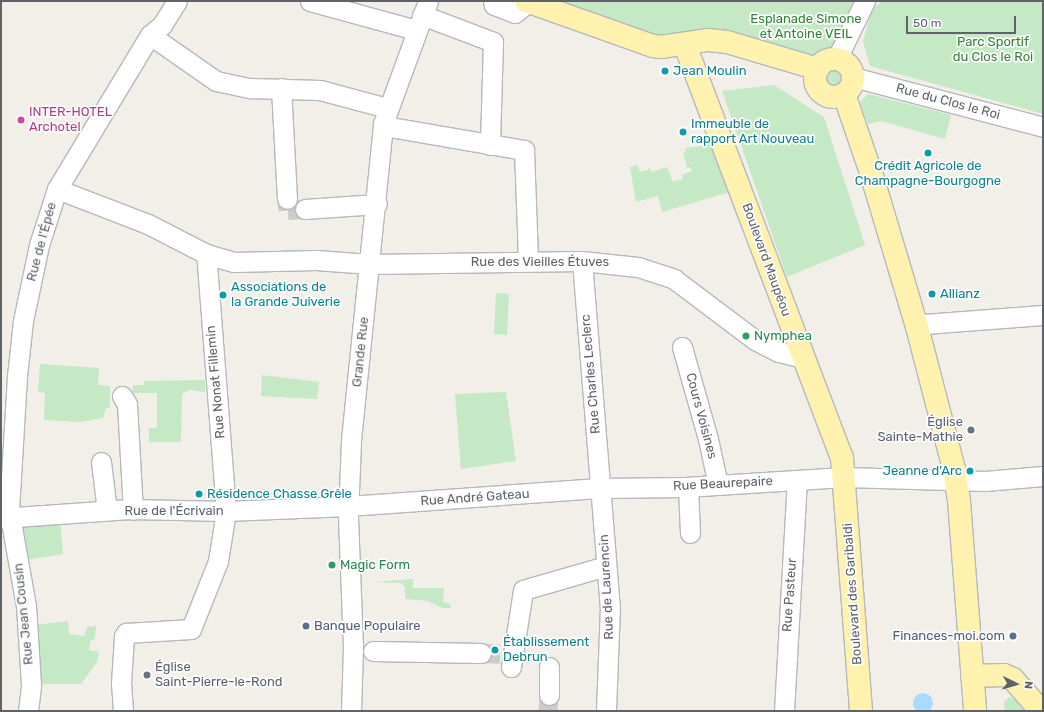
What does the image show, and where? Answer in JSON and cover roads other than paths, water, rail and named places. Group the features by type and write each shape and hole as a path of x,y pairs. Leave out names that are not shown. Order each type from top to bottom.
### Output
{"main road":[{"path":"527,1 654,46 685,44 708,40 727,42 818,69"},
{"name":"Boulevard Maupéou","path":"685,44 842,458 844,477"},
{"path":"846,77 832,97 821,92 816,80 818,69 825,61 846,77 871,172 917,327 957,490 975,711"},
{"name":"Boulevard des Garibaldi","path":"844,477 861,711"},
{"path":"972,676 997,674 1013,679 1041,711"}],"street":[{"name":"Rue de l'Épée","path":"6,517 9,511 17,376 23,321 38,245 57,189 97,128 150,35 162,25 177,1"},
{"path":"310,1 422,15 493,42 490,145"},
{"path":"493,1 494,5 515,13 527,1"},
{"path":"846,77 841,50 865,1"},
{"name":"Grande Rue","path":"351,711 362,650 348,506 351,440 377,204 385,116 422,15"},
{"path":"150,35 216,81 250,88 320,90 385,116 390,127 524,150 528,260"},
{"name":"Rue du Clos le Roi","path":"846,77 1043,127"},
{"path":"281,88 287,199"},
{"name":"Rue des Vieilles Étuves","path":"57,189 148,224 206,254 234,262 316,260 370,264 528,260 582,261 638,266 674,279 755,340 779,352 803,358"},
{"path":"304,209 377,204"},
{"name":"Rue Nonat Fillemin","path":"123,711 121,683 124,636 126,633 191,629 218,562 226,511 206,254"},
{"name":"Rue Charles Leclerc","path":"582,261 602,488"},
{"path":"917,327 924,324 1043,315"},
{"name":"Cours Voisines","path":"682,348 708,439 718,485"},
{"path":"122,396 126,404 133,510"},
{"path":"101,462 107,511"},
{"name":"Rue Beaurepaire","path":"602,488 688,487 844,477 957,490 985,481 1043,476"},
{"name":"Rue Pasteur","path":"784,711 783,624 798,480"},
{"path":"688,487 690,534"},
{"name":"Rue André Gateau","path":"348,506 602,488"},
{"name":"Rue de Laurencin","path":"602,488 606,566 610,606 606,711"},
{"name":"Rue de l'Écrivain","path":"6,517 133,510 226,511 348,506"},
{"name":"Rue Jean Cousin","path":"6,517 28,628 31,685 28,711"},
{"path":"511,659 523,590 606,566"},
{"path":"362,650 481,653"},
{"path":"549,668 549,695"}],"water":[{"path":"923,693 930,696 933,703 930,710 923,713 916,710 913,703 916,696"}],"tunnel":[{"path":"287,199 288,210 305,209"},
{"path":"481,653 508,654"},
{"path":"548,711 549,695"}],"place":[{"name":"Jean Moulin","path":"665,71"},
{"name":"INTER-HOTEL Archotel","path":"21,120"},
{"name":"Immeuble de rapport Art Nouveau","path":"683,132"},
{"name":"Crédit Agricole de Champagne-Bourgogne","path":"928,153"},
{"name":"Allianz","path":"932,294"},
{"name":"Associations de la Grande Juiverie","path":"223,295"},
{"name":"Nymphea","path":"746,336"},
{"name":"Église Sainte-Mathie","path":"971,430"},
{"name":"Jeanne d'Arc","path":"970,471"},
{"name":"Résidence Chasse Grêle","path":"199,494"},
{"name":"Magic Form","path":"332,565"},
{"name":"Banque Populaire","path":"306,626"},
{"name":"Finances-moi.com","path":"1013,636"},
{"name":"Établissement Debrun","path":"495,650"},
{"name":"Église Saint-Pierre-le-Rond","path":"147,675"}],"park label":[{"name":"Esplanade Simone et Antoine VEIL","path":"806,28"},
{"name":"Parc Sportif du Clos le Roi","path":"993,50"}]}
